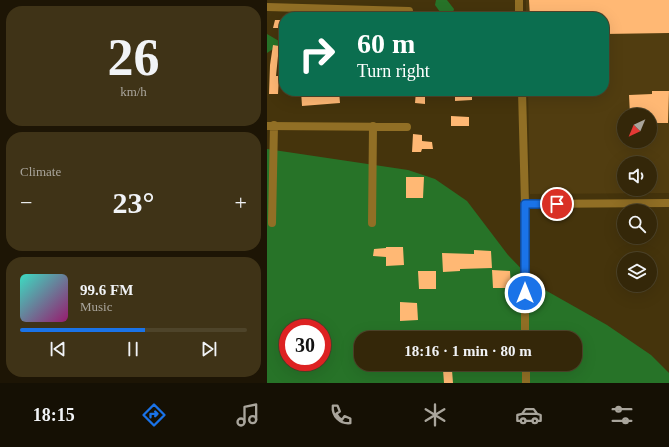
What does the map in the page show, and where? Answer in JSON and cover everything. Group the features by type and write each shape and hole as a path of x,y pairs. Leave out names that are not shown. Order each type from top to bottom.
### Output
{"street":[{"path":"331,0 331,9"},
{"path":"519,0 519,12"},
{"path":"267,7 409,10"},
{"path":"522,96 525,204 525,331"},
{"path":"272,223 271,125 407,127"},
{"path":"372,223 373,126"},
{"path":"525,204 669,204"},
{"path":"526,371 526,383"}],"shaded area":[{"path":"526,0 669,0 669,193 657,193 657,156 617,156 617,193 530,194 528,96 609,96 609,12 526,12"}],"green space":[{"path":"436,0 447,0 454,9 453,12 440,12 435,5"},
{"path":"267,34 279,41 279,45 267,53"},
{"path":"267,149 408,170 435,179 467,201 508,255 538,286 607,325 651,355 669,373 669,383 267,383"}],"building":[{"path":"529,0 669,0 669,33 609,34 609,12 530,12"},
{"path":"275,20 279,20 279,28 273,28"},
{"path":"273,45 279,46 276,76 279,76 278,94 269,94 270,65"},
{"path":"652,91 669,91 668,123 657,123 657,108 630,108 629,95 652,94"},
{"path":"301,96 339,96 340,103 302,106"},
{"path":"416,96 425,96 425,104 415,103"},
{"path":"455,96 472,96 472,100 455,101"},
{"path":"451,116 469,117 469,126 451,126"},
{"path":"413,134 422,135 422,141 432,142 433,149 422,149 421,152 412,152"},
{"path":"406,177 424,177 423,198 406,198"},
{"path":"403,247 404,265 386,266 386,257 373,256 374,249"},
{"path":"474,250 491,251 492,268 460,269 460,271 443,272 442,253 474,254"},
{"path":"492,270 510,271 511,288 493,288"},
{"path":"418,271 436,271 436,289 419,289"},
{"path":"400,302 417,303 418,320 400,321"},
{"path":"443,371 452,371 453,383 444,383"}],"route":[{"path":"525,293 525,204 557,204"}]}
